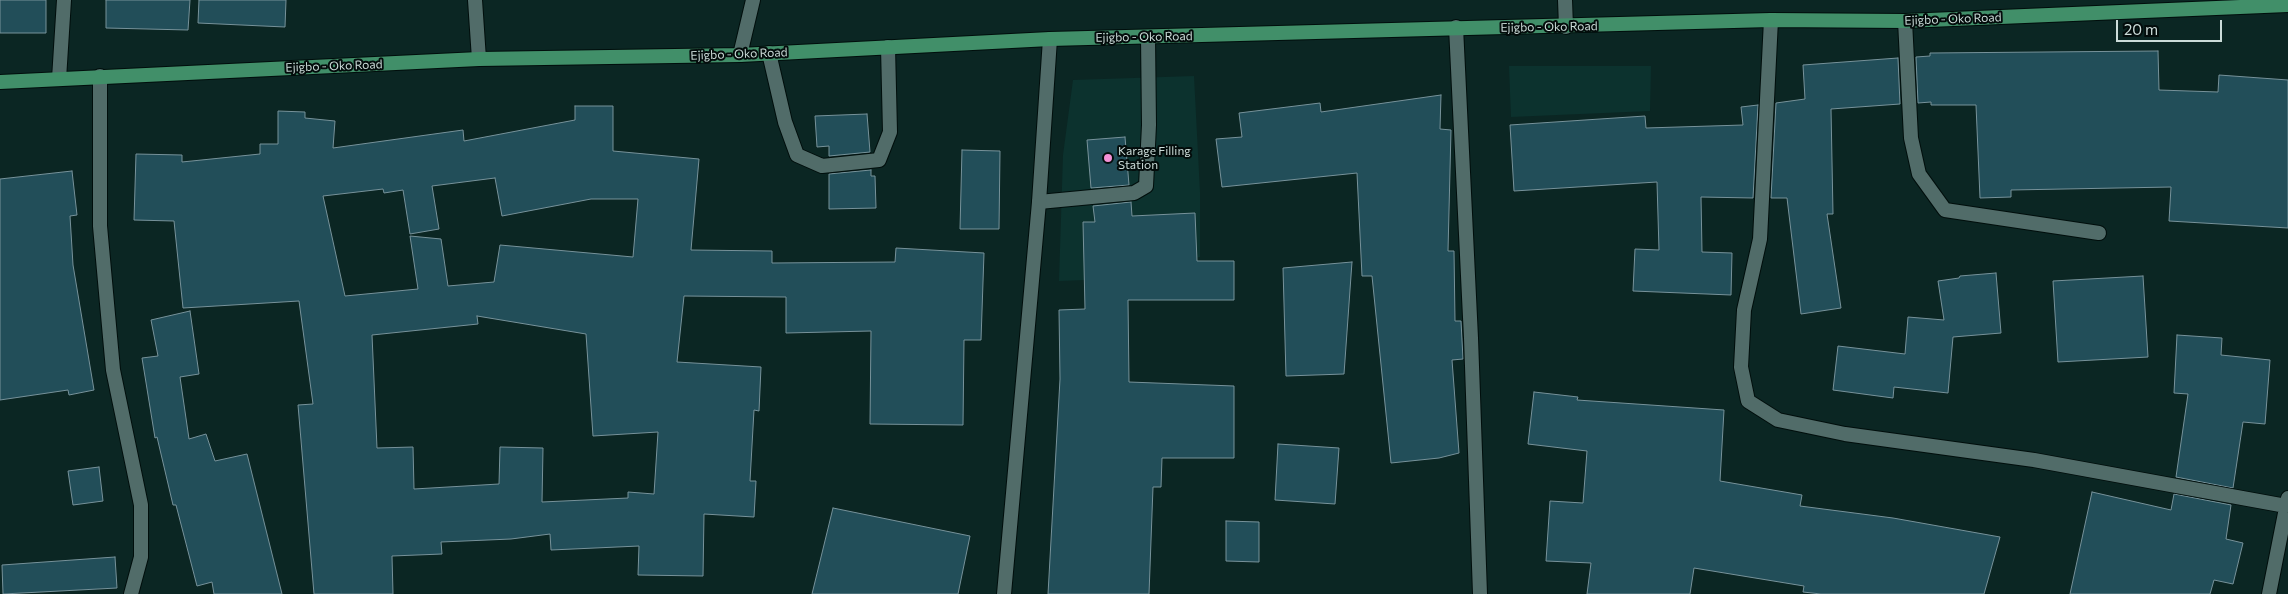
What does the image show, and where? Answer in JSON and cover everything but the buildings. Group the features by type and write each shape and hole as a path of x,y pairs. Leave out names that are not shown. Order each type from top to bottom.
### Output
{"main road":[{"name":"Ejigbo - Oko Road","path":"0,82 478,60 740,55 1050,39 1456,28 1566,27 1771,20 1905,21 2288,5"}],"street":[{"path":"59,79 64,0"},
{"path":"475,0 478,60"},
{"path":"740,55 753,0"},
{"path":"1565,0 1566,27"},
{"path":"1771,20 1760,239 1744,310 1741,367 1748,401 1778,420 1845,434 2034,460 2287,502 2269,594"},
{"path":"1905,21 1911,138 1919,174 1945,210 2099,233"},
{"path":"1456,28 1472,338 1480,594"},
{"path":"1040,202 1134,193 1146,186 1149,125 1148,37"},
{"path":"1004,594 1040,202 1050,39"},
{"path":"769,53 785,122 797,155 822,166 879,160 890,132 888,47"},
{"path":"100,76 100,226 113,370 141,505 141,557 131,594"}],"shaded area":[{"path":"1509,66 1651,66 1650,111 1511,117"},
{"path":"1194,76 1200,192 1200,257 1173,262 1164,277 1059,281 1063,155 1073,80"}],"place":[{"name":"Karage Filling Station","path":"1108,158"}]}
